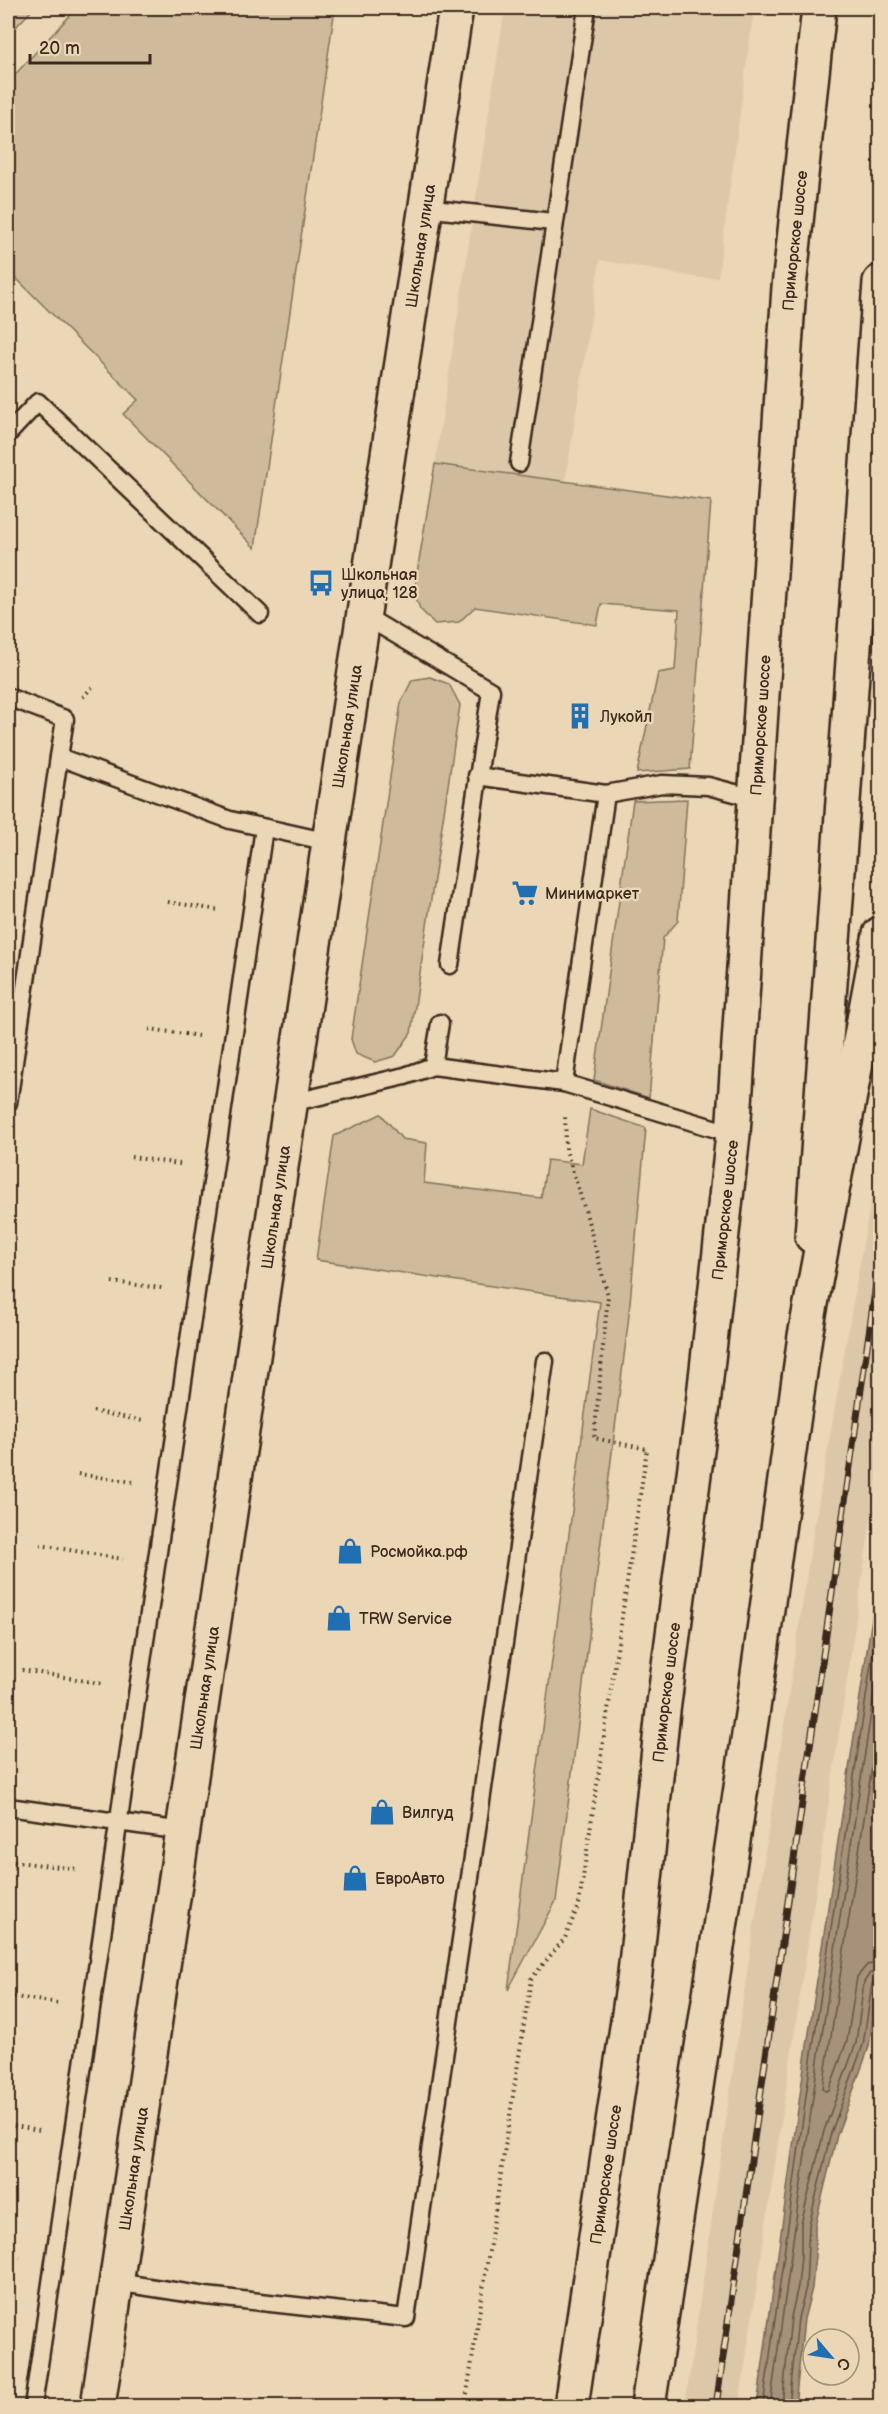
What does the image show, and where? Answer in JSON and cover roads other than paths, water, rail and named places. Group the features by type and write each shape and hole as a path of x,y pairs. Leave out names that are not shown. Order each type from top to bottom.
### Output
{"main road":[{"name":"Школьная улица","path":"98,2406 329,842 456,8"},
{"name":"Приморское шоссе","path":"571,2406 635,1973 663,1711 703,1405 733,1134 789,287 819,8"},
{"path":"805,1336 880,282"},
{"path":"648,2406 753,1712 805,1336 880,934"}],"lane":[{"path":"519,463 587,8"},
{"path":"424,208 554,222"},
{"path":"8,434 38,402 260,614"},
{"path":"363,615 491,691 450,965"},
{"path":"8,697 65,718 8,1103"},
{"path":"59,758 230,820 329,842"},
{"path":"477,776 606,794 662,784 708,786 754,798"},
{"path":"564,1083 606,794"},
{"path":"33,2406 264,828"},
{"path":"433,1066 441,1023"},
{"path":"291,1103 405,1076 433,1066 564,1083 733,1134"},
{"path":"116,2282 206,2296 406,2319 545,1361"},
{"path":"8,1807 183,1831"}],"water":[{"path":"880,1565 880,1959 869,2047 837,2135 815,2226 812,2288 803,2327 801,2327 795,2406 757,2406 805,2059"}],"railway":[{"path":"716,2406 880,1256"}],"place":[{"name":"Школьная улица, 128","path":"321,583"},
{"name":"Лукойл","path":"580,716"},
{"name":"Минимаркет","path":"525,893"},
{"name":"Росмойка.рф","path":"350,1551"},
{"name":"TRW Service","path":"339,1618"},
{"name":"Вилгуд","path":"382,1812"},
{"name":"ЕвроАвто","path":"355,1878"}]}
